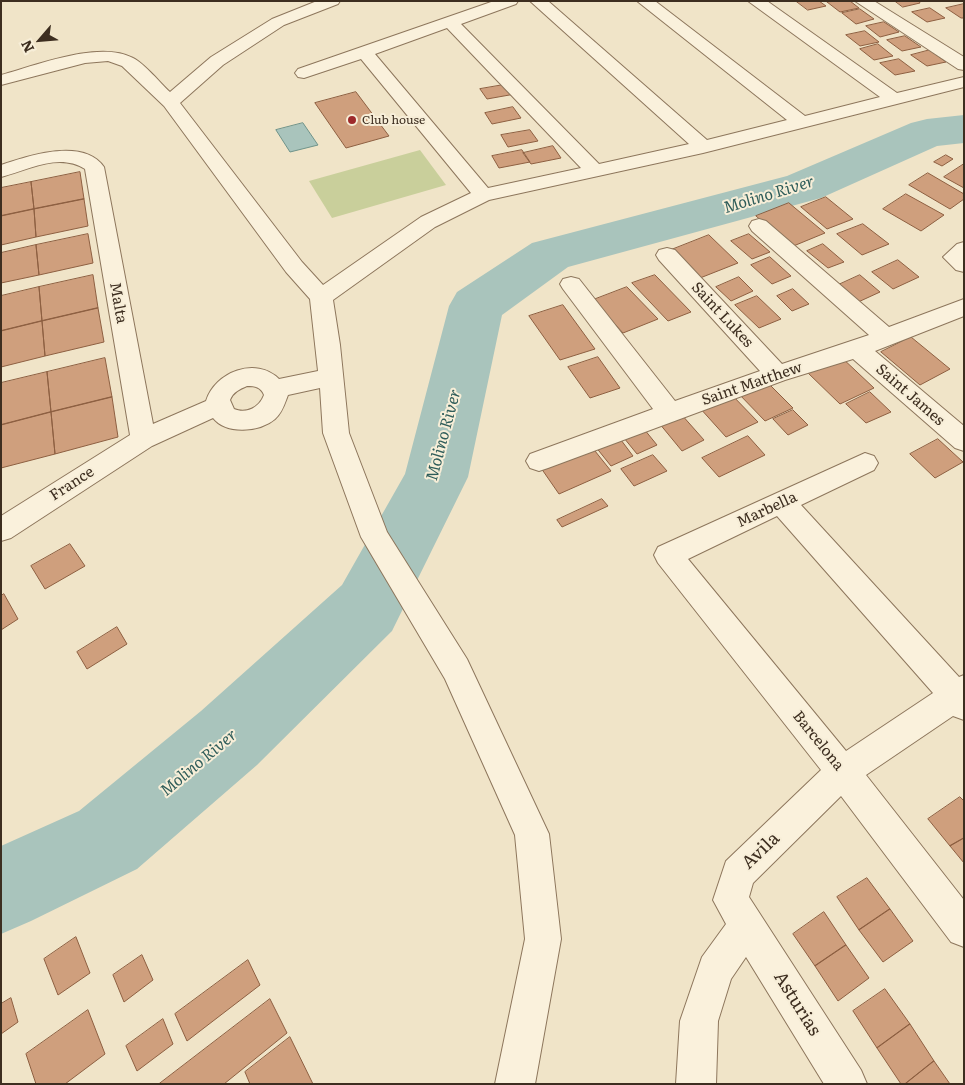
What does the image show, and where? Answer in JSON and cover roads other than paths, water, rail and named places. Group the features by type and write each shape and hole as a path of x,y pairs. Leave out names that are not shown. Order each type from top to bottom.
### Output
{"street":[{"path":"170,102 217,61 278,22 332,1"},
{"path":"304,73 510,1"},
{"path":"538,1 703,147"},
{"path":"645,1 802,122"},
{"path":"756,1 894,99"},
{"path":"863,1 964,64"},
{"path":"450,22 595,171"},
{"path":"364,51 483,195"},
{"path":"1,80 84,58 110,56 128,62 170,102 294,267 321,297 336,433 375,537 456,669 532,834 543,938 515,1084"},
{"path":"321,297 428,222 483,195 703,147 964,82"},
{"name":"Malta","path":"1,171 43,157 86,160 94,167 143,439"},
{"path":"759,226 885,337"},
{"name":"Saint Lukes","path":"667,255 777,374"},
{"path":"571,284 670,413"},
{"name":"Saint Matthew","path":"539,461 777,374 857,349 964,307"},
{"name":"Saint James","path":"857,349 964,441"},
{"path":"245,377 264,379 274,389 276,395 270,409 254,419 236,421 227,418 220,413 217,406 220,391 226,385 245,377"},
{"path":"274,389 331,377"},
{"name":"France","path":"1,530 143,439 217,406"},
{"name":"Marbella","path":"668,555 865,463"},
{"path":"782,503 961,697"},
{"name":"Barcelona","path":"668,555 843,772 964,929"},
{"name":"Avila","path":"746,924 731,900 738,873 843,772 961,697"},
{"path":"696,1084 699,1021 715,970 746,924"},
{"name":"Asturias","path":"746,924 847,1084"}],"water":[{"path":"303,123 318,145 290,152 276,130"}],"waterway":[{"name":"Molino River","path":"1,891 108,840 229,738 367,608 436,477 476,306 550,255 804,187 927,133 964,129"}],"place":[{"name":"Club house","path":"352,120"}]}
